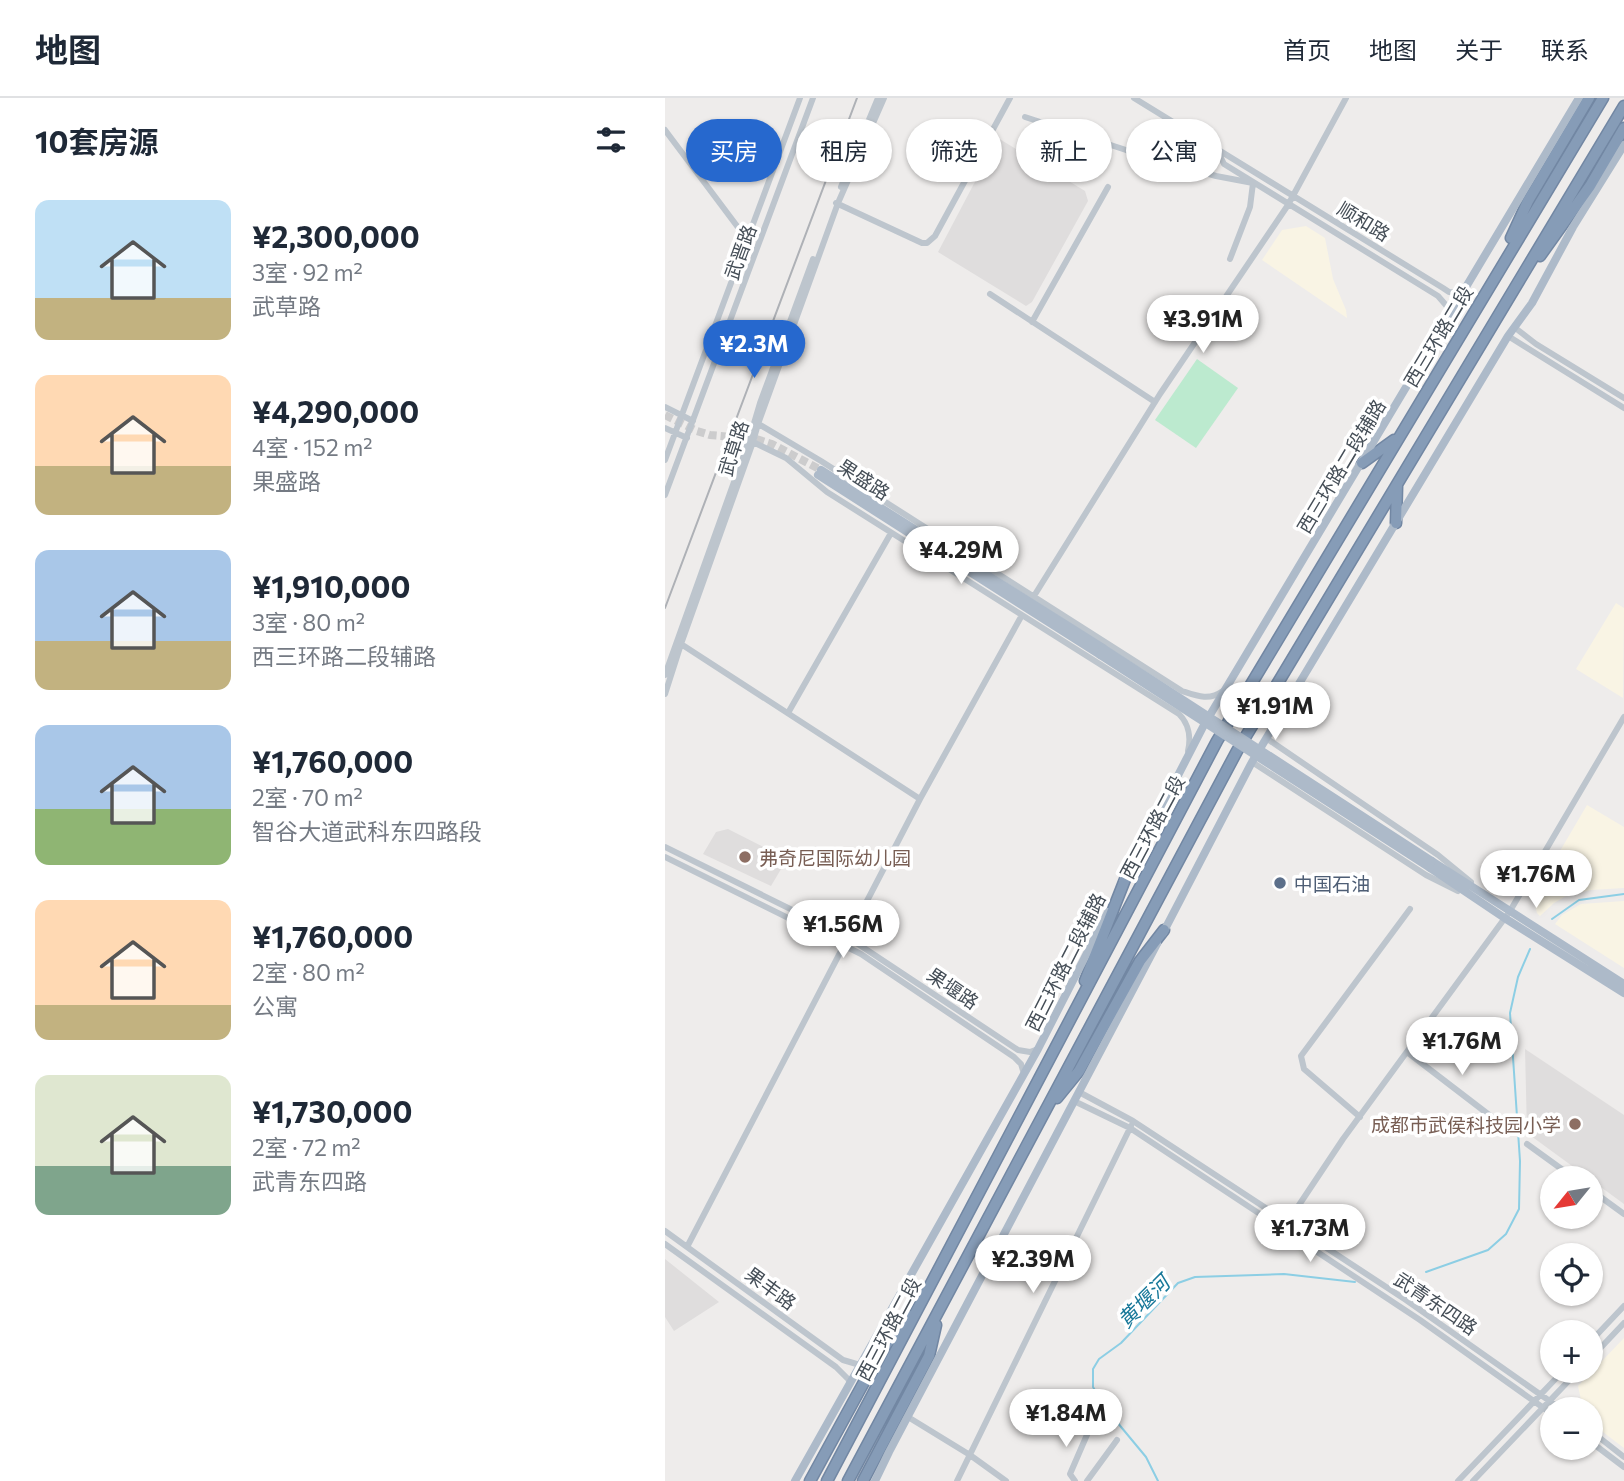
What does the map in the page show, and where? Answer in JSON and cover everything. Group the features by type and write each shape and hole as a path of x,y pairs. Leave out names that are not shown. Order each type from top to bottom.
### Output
{"highway":[{"path":"1492,281 1528,201 1589,98"},
{"name":"西三环路二段","path":"827,1481 1217,741 1603,98"},
{"name":"西三环路二段","path":"848,1481 1237,751 1624,106"},
{"path":"1512,293 1566,223 1624,128"},
{"path":"1362,463 1398,438"},
{"path":"1396,523 1397,484"},
{"path":"1068,1025 1126,877"},
{"path":"1044,1114 1079,1071 1140,961 1164,930"},
{"path":"810,1481 881,1351 923,1300"},
{"path":"863,1481 929,1356 939,1311"}],"main road":[{"name":"西三环路二段辅路","path":"795,1481 1038,1049 1224,690 1579,98"},
{"path":"875,1481 1252,762 1508,336 1532,303 1573,227 1624,145"},
{"name":"果盛路","path":"819,472 1431,864"},
{"path":"1431,864 1479,889 1506,914 1624,993"},
{"path":"1431,864 1478,901 1506,914 1624,984"}],"street":[{"name":"武晋路","path":"665,460 800,98"},
{"name":"武晋路","path":"665,495 813,98"},
{"name":"武草路","path":"665,694 755,423 878,98"},
{"name":"武草路","path":"837,203 884,98"},
{"path":"837,203 927,243 935,236 1010,98"},
{"name":"顺和路","path":"1134,98 1168,119"},
{"path":"1151,108 1156,98"},
{"path":"1034,596 1155,402 1288,205 1346,98"},
{"name":"顺和路","path":"1025,117 1126,150"},
{"path":"665,130 746,238"},
{"path":"1222,167 1224,154"},
{"name":"顺和路","path":"1224,154 1449,292 1461,293"},
{"name":"顺和路","path":"1222,160 1288,205 1439,296 1451,311"},
{"name":"顺和路","path":"1222,177 1253,183"},
{"path":"1230,260 1250,207 1253,183"},
{"path":"1032,322 1108,187"},
{"path":"990,294 1155,402"},
{"path":"1514,327 1536,344 1624,398"},
{"path":"1508,336 1624,408"},
{"path":"665,407 693,421"},
{"path":"755,423 821,461 1182,691 1201,697 1212,697 1224,690"},
{"path":"665,428 687,438"},
{"path":"751,441 786,458 811,481 1179,714 1184,719 1189,735 1187,757"},
{"name":"武草路","path":"665,675 751,441"},
{"path":"788,713 891,533"},
{"path":"948,543 995,599"},
{"path":"934,560 965,566 1009,581"},
{"path":"687,1247 920,799 1021,615"},
{"path":"681,644 920,799"},
{"path":"1287,1223 1506,914 1624,717"},
{"path":"1266,738 1438,855 1479,889"},
{"path":"1252,762 1426,875 1478,901"},
{"name":"果堰路","path":"665,847 849,938 1018,1050 1030,1052 1038,1049"},
{"name":"果堰路","path":"665,857 861,954 1014,1057 1021,1064 1024,1074"},
{"path":"1360,1117 1304,1069 1301,1056 1410,909"},
{"path":"1407,1052 1501,1124"},
{"name":"武青东四路","path":"1079,1092 1133,1121 1406,1300 1546,1397"},
{"name":"武青东四路","path":"1074,1101 1130,1128 1420,1320 1540,1405"},
{"path":"957,1481 1133,1121"},
{"path":"1527,1144 1557,1166"},
{"path":"1603,1199 1624,1214"},
{"name":"果丰路","path":"665,1231 843,1360 860,1365"},
{"name":"果丰路","path":"665,1244 836,1367 850,1384"},
{"path":"1603,1328 1624,1306"},
{"path":"1603,1345 1624,1323"},
{"path":"1458,1481 1552,1383"},
{"path":"1553,1397 1566,1383"},
{"path":"1473,1481 1540,1412"},
{"path":"1076,1481 1070,1474 1096,1414"},
{"path":"908,1417 1006,1481"},
{"path":"1087,1481 1117,1440"},
{"path":"1603,1441 1624,1457"},
{"path":"1603,1452 1624,1467"}],"shaded area":[{"path":"1002,140 1016,149 1016,182 1070,182 1085,191 1088,201 1032,302 1026,306 938,252 975,182 1002,182"},
{"path":"1306,226 1325,238 1333,279 1347,318 1262,260 1282,230"},
{"path":"1616,603 1624,608 1623,698 1576,669"},
{"path":"1587,805 1624,827 1624,888 1591,890 1566,896 1540,916 1533,897"},
{"name":"弗奇尼国际幼儿园","path":"728,829 787,859 771,886 703,854 716,832"},
{"path":"1624,901 1624,968 1555,924 1562,915 1581,904"},
{"name":"成都市武侯科技园小学","path":"1525,1049 1624,1115 1624,1204 1603,1189 1603,1166 1572,1166 1527,1133"},
{"path":"665,1259 719,1302 674,1331 665,1317"},
{"path":"1624,1338 1624,1448 1603,1432 1603,1397 1580,1397 1578,1386 1581,1383 1603,1383 1603,1360"}],"green space":[{"path":"1197,359 1238,388 1196,448 1155,420"}],"waterway":[{"name":"黄堰河","path":"1552,919 1579,900 1624,894"},
{"name":"黄堰河","path":"1426,1272 1488,1250 1506,1234 1519,1209 1520,1161 1510,1013 1518,977 1530,949"},
{"name":"黄堰河","path":"1158,1481 1146,1457 1107,1410 1093,1387 1093,1369 1099,1359 1121,1343 1178,1283 1195,1277 1284,1274 1355,1282"}],"tunnel":[{"path":"665,415 710,435 756,439 772,444 821,470"}],"railway":[{"path":"665,608 857,98"}],"place":[{"name":"弗奇尼国际幼儿园","path":"745,857"},
{"name":"中国石油","path":"1280,883"},
{"name":"成都市武侯科技园小学","path":"1575,1124"}]}
